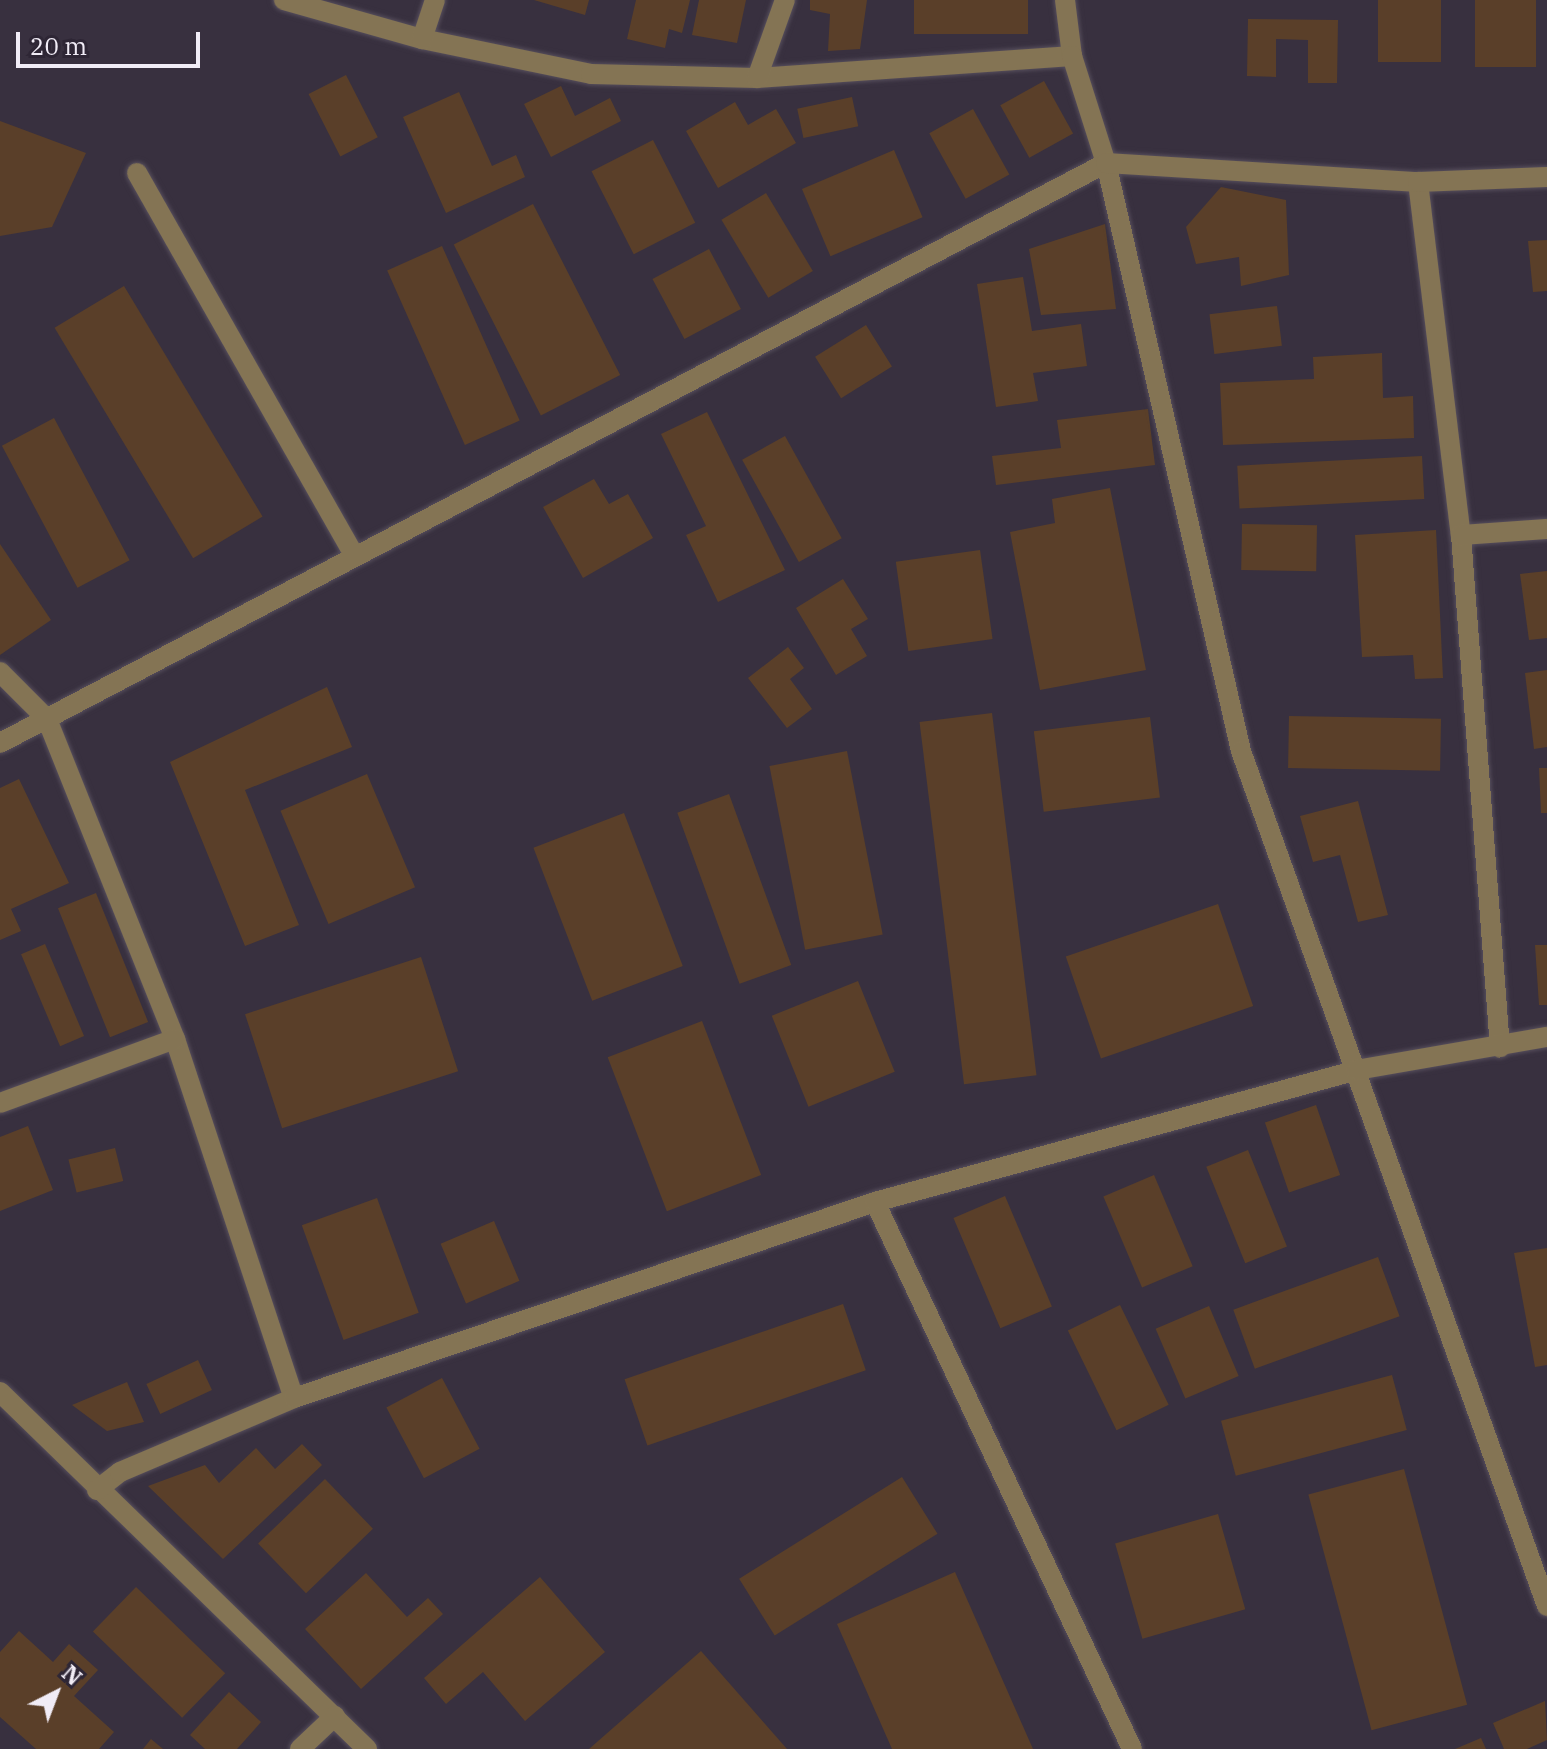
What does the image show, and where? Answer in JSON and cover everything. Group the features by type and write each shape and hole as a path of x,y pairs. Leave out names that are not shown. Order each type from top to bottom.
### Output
{"street":[{"path":"284,0 422,39 591,74 757,78 1072,56"},
{"path":"422,39 435,0"},
{"path":"757,78 785,0"},
{"path":"1065,0 1072,56 1106,163 1241,751 1547,1606"},
{"path":"0,743 1106,163 1418,182 1547,177"},
{"path":"137,173 355,556"},
{"path":"1418,182 1461,535 1500,1048"},
{"path":"1461,535 1547,529"},
{"path":"0,672 47,719 175,1039 294,1398"},
{"path":"97,1490 120,1472 294,1398 875,1202 1357,1070 1500,1048 1547,1037"},
{"path":"0,1103 175,1039"},
{"path":"875,1202 1132,1749"},
{"path":"0,1392 97,1490 367,1749"},
{"path":"300,1749 335,1716"}],"building":[{"path":"534,0 589,0 585,15"},
{"path":"636,0 690,0 682,33 669,29 665,48 627,39"},
{"path":"699,0 746,0 737,43 692,35"},
{"path":"810,0 867,0 860,49 828,51 830,14 810,10"},
{"path":"914,0 1028,0 1028,34 914,34"},
{"path":"1378,0 1441,0 1441,62 1378,62"},
{"path":"1475,0 1536,0 1536,67 1475,67"},
{"path":"1248,19 1338,20 1337,83 1308,83 1308,40 1276,39 1276,77 1247,76"},
{"path":"346,75 378,137 340,156 309,94"},
{"path":"1044,81 1073,133 1029,158 1000,105"},
{"path":"561,86 575,116 610,98 621,121 551,157 524,104"},
{"path":"459,92 492,166 516,155 525,177 446,213 403,117"},
{"path":"852,97 858,126 803,138 797,109"},
{"path":"735,102 748,125 776,109 796,143 718,188 686,131"},
{"path":"973,109 1009,175 966,199 929,133"},
{"path":"0,121 86,153 52,227 0,236"},
{"path":"653,140 695,223 634,254 592,171"},
{"path":"894,150 923,217 830,256 802,189"},
{"path":"1221,187 1286,200 1289,275 1241,286 1239,257 1196,264 1186,227"},
{"path":"766,193 813,271 768,298 721,220"},
{"path":"533,204 620,375 541,415 454,244"},
{"path":"1105,224 1116,309 1041,315 1029,249"},
{"path":"1547,240 1547,291 1533,292 1528,241"},
{"path":"442,246 520,420 465,445 387,270"},
{"path":"709,249 741,309 684,339 652,279"},
{"path":"1023,277 1032,331 1081,324 1087,366 1033,373 1038,401 996,407 977,284"},
{"path":"124,286 263,517 193,558 55,328"},
{"path":"1277,306 1282,346 1214,354 1210,314"},
{"path":"866,325 892,367 841,398 815,357"},
{"path":"1382,353 1383,398 1413,396 1414,438 1223,445 1220,383 1314,379 1313,357"},
{"path":"1148,409 1155,465 996,485 992,456 1061,448 1057,420"},
{"path":"707,412 785,570 718,602 686,535 706,526 661,434"},
{"path":"54,418 130,560 77,588 2,446"},
{"path":"785,436 842,538 799,562 742,460"},
{"path":"1422,456 1424,499 1240,509 1237,466"},
{"path":"594,479 609,504 628,494 653,538 583,578 543,507"},
{"path":"1110,488 1146,670 1040,690 1010,532 1055,523 1052,499"},
{"path":"1242,524 1317,525 1316,571 1241,570"},
{"path":"1436,530 1443,678 1415,679 1413,655 1362,657 1355,535"},
{"path":"0,544 51,620 0,655"},
{"path":"980,550 993,639 908,651 896,562"},
{"path":"1547,571 1547,638 1529,640 1520,574"},
{"path":"843,579 868,619 851,629 867,656 836,675 796,608"},
{"path":"788,647 804,668 790,679 812,709 787,728 748,678"},
{"path":"1547,670 1547,747 1534,749 1525,673"},
{"path":"327,687 352,747 245,790 299,925 245,946 170,762"},
{"path":"992,713 1036,1075 964,1084 920,722"},
{"path":"1289,716 1441,719 1440,771 1288,768"},
{"path":"1150,717 1160,797 1044,812 1034,731"},
{"path":"847,751 883,935 805,950 769,766"},
{"path":"1539,768 1547,768 1547,813 1541,813"},
{"path":"367,774 415,887 329,924 280,811"},
{"path":"19,779 69,883 11,909 21,931 0,940 0,788"},
{"path":"729,794 791,965 740,984 677,813"},
{"path":"1358,801 1388,915 1358,922 1340,855 1313,862 1300,816"},
{"path":"624,813 683,966 592,1001 533,848"},
{"path":"96,893 148,1022 110,1037 58,908"},
{"path":"1218,904 1253,1006 1101,1059 1066,956"},
{"path":"45,944 84,1036 60,1046 21,954"},
{"path":"1535,945 1547,945 1547,1005 1539,1005"},
{"path":"421,957 458,1071 282,1128 245,1014"},
{"path":"858,981 895,1072 808,1107 772,1016"},
{"path":"702,1021 761,1175 667,1211 608,1057"},
{"path":"1316,1105 1340,1175 1289,1193 1265,1123"},
{"path":"28,1126 53,1190 0,1211 0,1137"},
{"path":"115,1148 123,1181 77,1193 68,1160"},
{"path":"1248,1150 1287,1246 1245,1263 1206,1167"},
{"path":"1154,1175 1193,1266 1142,1288 1103,1196"},
{"path":"1005,1196 1052,1306 1000,1328 953,1218"},
{"path":"377,1198 419,1313 344,1340 302,1225"},
{"path":"494,1221 519,1281 466,1303 441,1244"},
{"path":"1547,1248 1547,1365 1535,1367 1514,1253"},
{"path":"1378,1257 1400,1316 1255,1369 1233,1310"},
{"path":"843,1304 866,1370 647,1445 625,1379"},
{"path":"1120,1305 1169,1405 1117,1430 1068,1330"},
{"path":"1209,1306 1239,1376 1185,1399 1156,1329"},
{"path":"198,1360 212,1390 160,1414 146,1384"},
{"path":"1392,1375 1407,1430 1236,1476 1221,1421"},
{"path":"442,1378 480,1449 424,1478 386,1408"},
{"path":"127,1382 144,1422 107,1431 72,1405"},
{"path":"302,1444 322,1465 223,1559 148,1486 205,1465 219,1483 256,1448 275,1469"},
{"path":"1404,1469 1467,1705 1372,1730 1308,1495"},
{"path":"902,1477 938,1534 775,1636 739,1579"},
{"path":"325,1479 373,1529 306,1593 258,1544"},
{"path":"1218,1514 1245,1609 1142,1639 1115,1543"},
{"path":"955,1572 1033,1749 892,1749 837,1624"},
{"path":"366,1573 407,1617 428,1598 443,1614 361,1689 305,1629"},
{"path":"540,1577 605,1652 525,1721 483,1672 446,1704 424,1678"},
{"path":"136,1587 225,1673 182,1718 93,1632"},
{"path":"19,1631 53,1662 69,1644 98,1670 74,1696 114,1732 99,1749 36,1749 0,1717 0,1652"},
{"path":"701,1651 787,1749 589,1749"},
{"path":"229,1692 261,1722 237,1749 205,1749 190,1735"},
{"path":"1545,1701 1547,1740 1527,1749 1504,1749 1493,1723"},
{"path":"1481,1738 1486,1749 1455,1749"},
{"path":"151,1739 163,1749 143,1749"}]}
